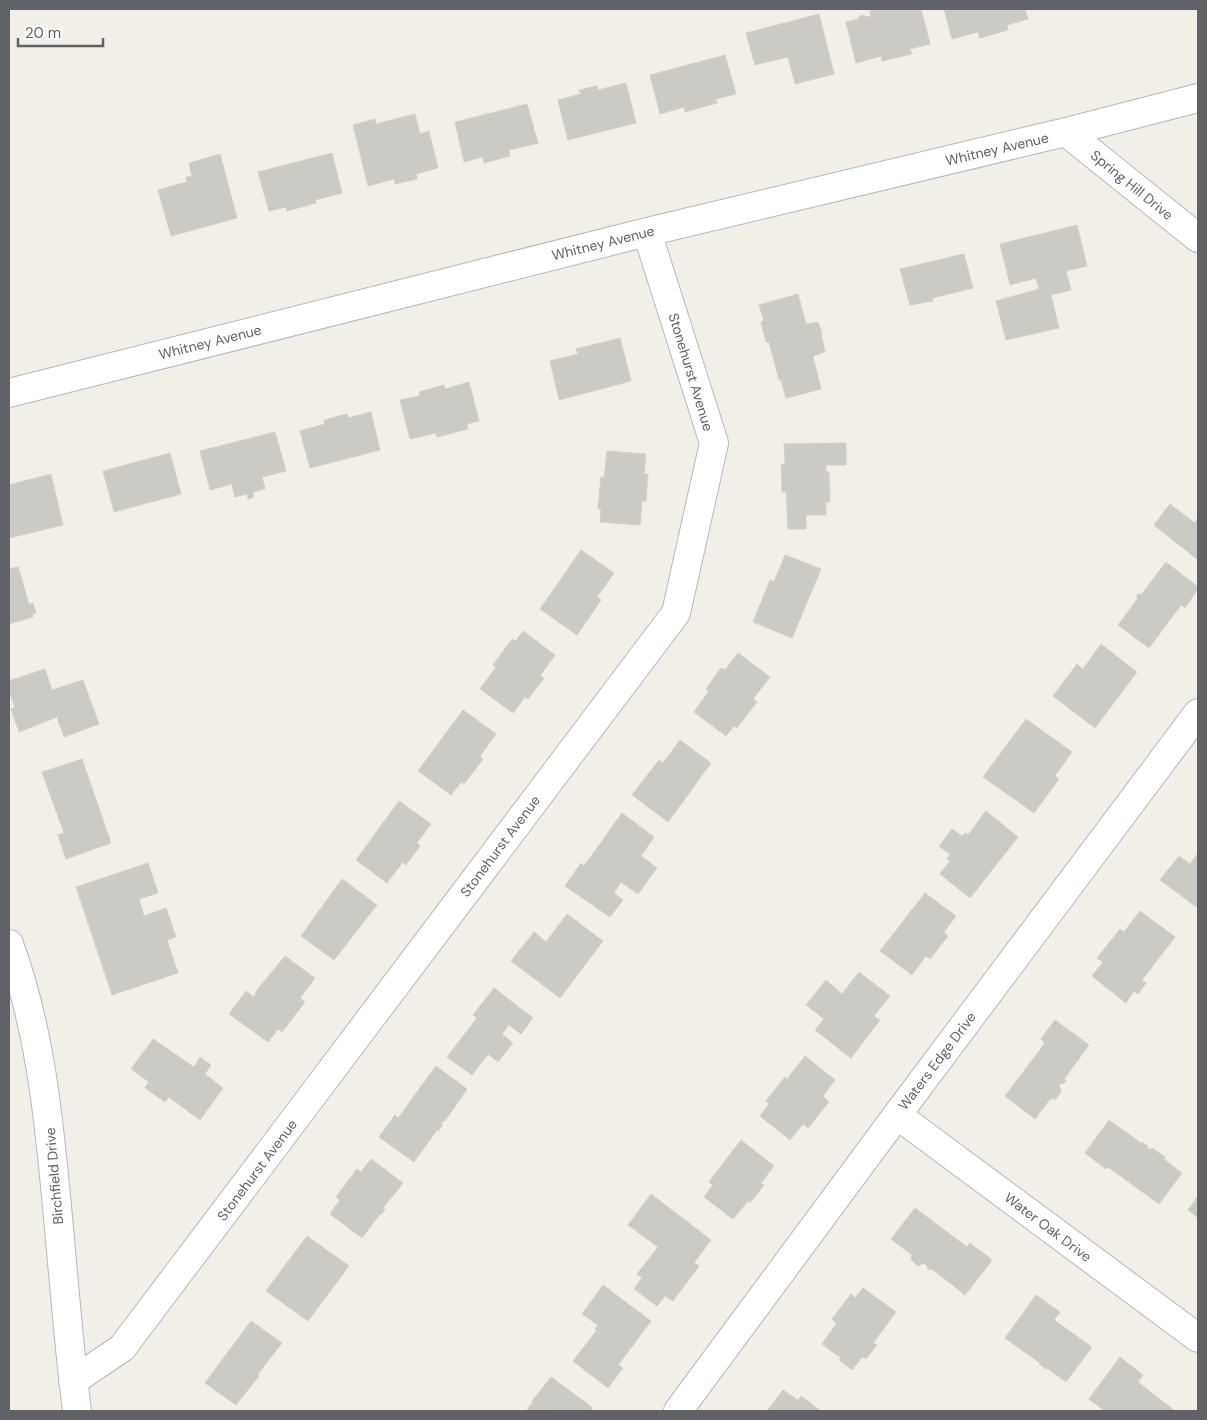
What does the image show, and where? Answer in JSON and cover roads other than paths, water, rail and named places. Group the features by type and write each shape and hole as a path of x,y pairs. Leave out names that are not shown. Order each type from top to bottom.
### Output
{"street":[{"name":"Whitney Avenue","path":"9,393 647,232 1066,132 1198,98"},
{"name":"Spring Hill Drive","path":"1066,132 1198,238"},
{"name":"Stonehurst Avenue","path":"73,1381 122,1348 676,613 714,443 647,232"},
{"name":"Waters Edge Drive","path":"678,1411 1198,713"},
{"name":"Birchfield Drive","path":"9,944 36,1043 48,1111 77,1411"},
{"name":"Water Oak Drive","path":"897,1115 1198,1338"}]}
